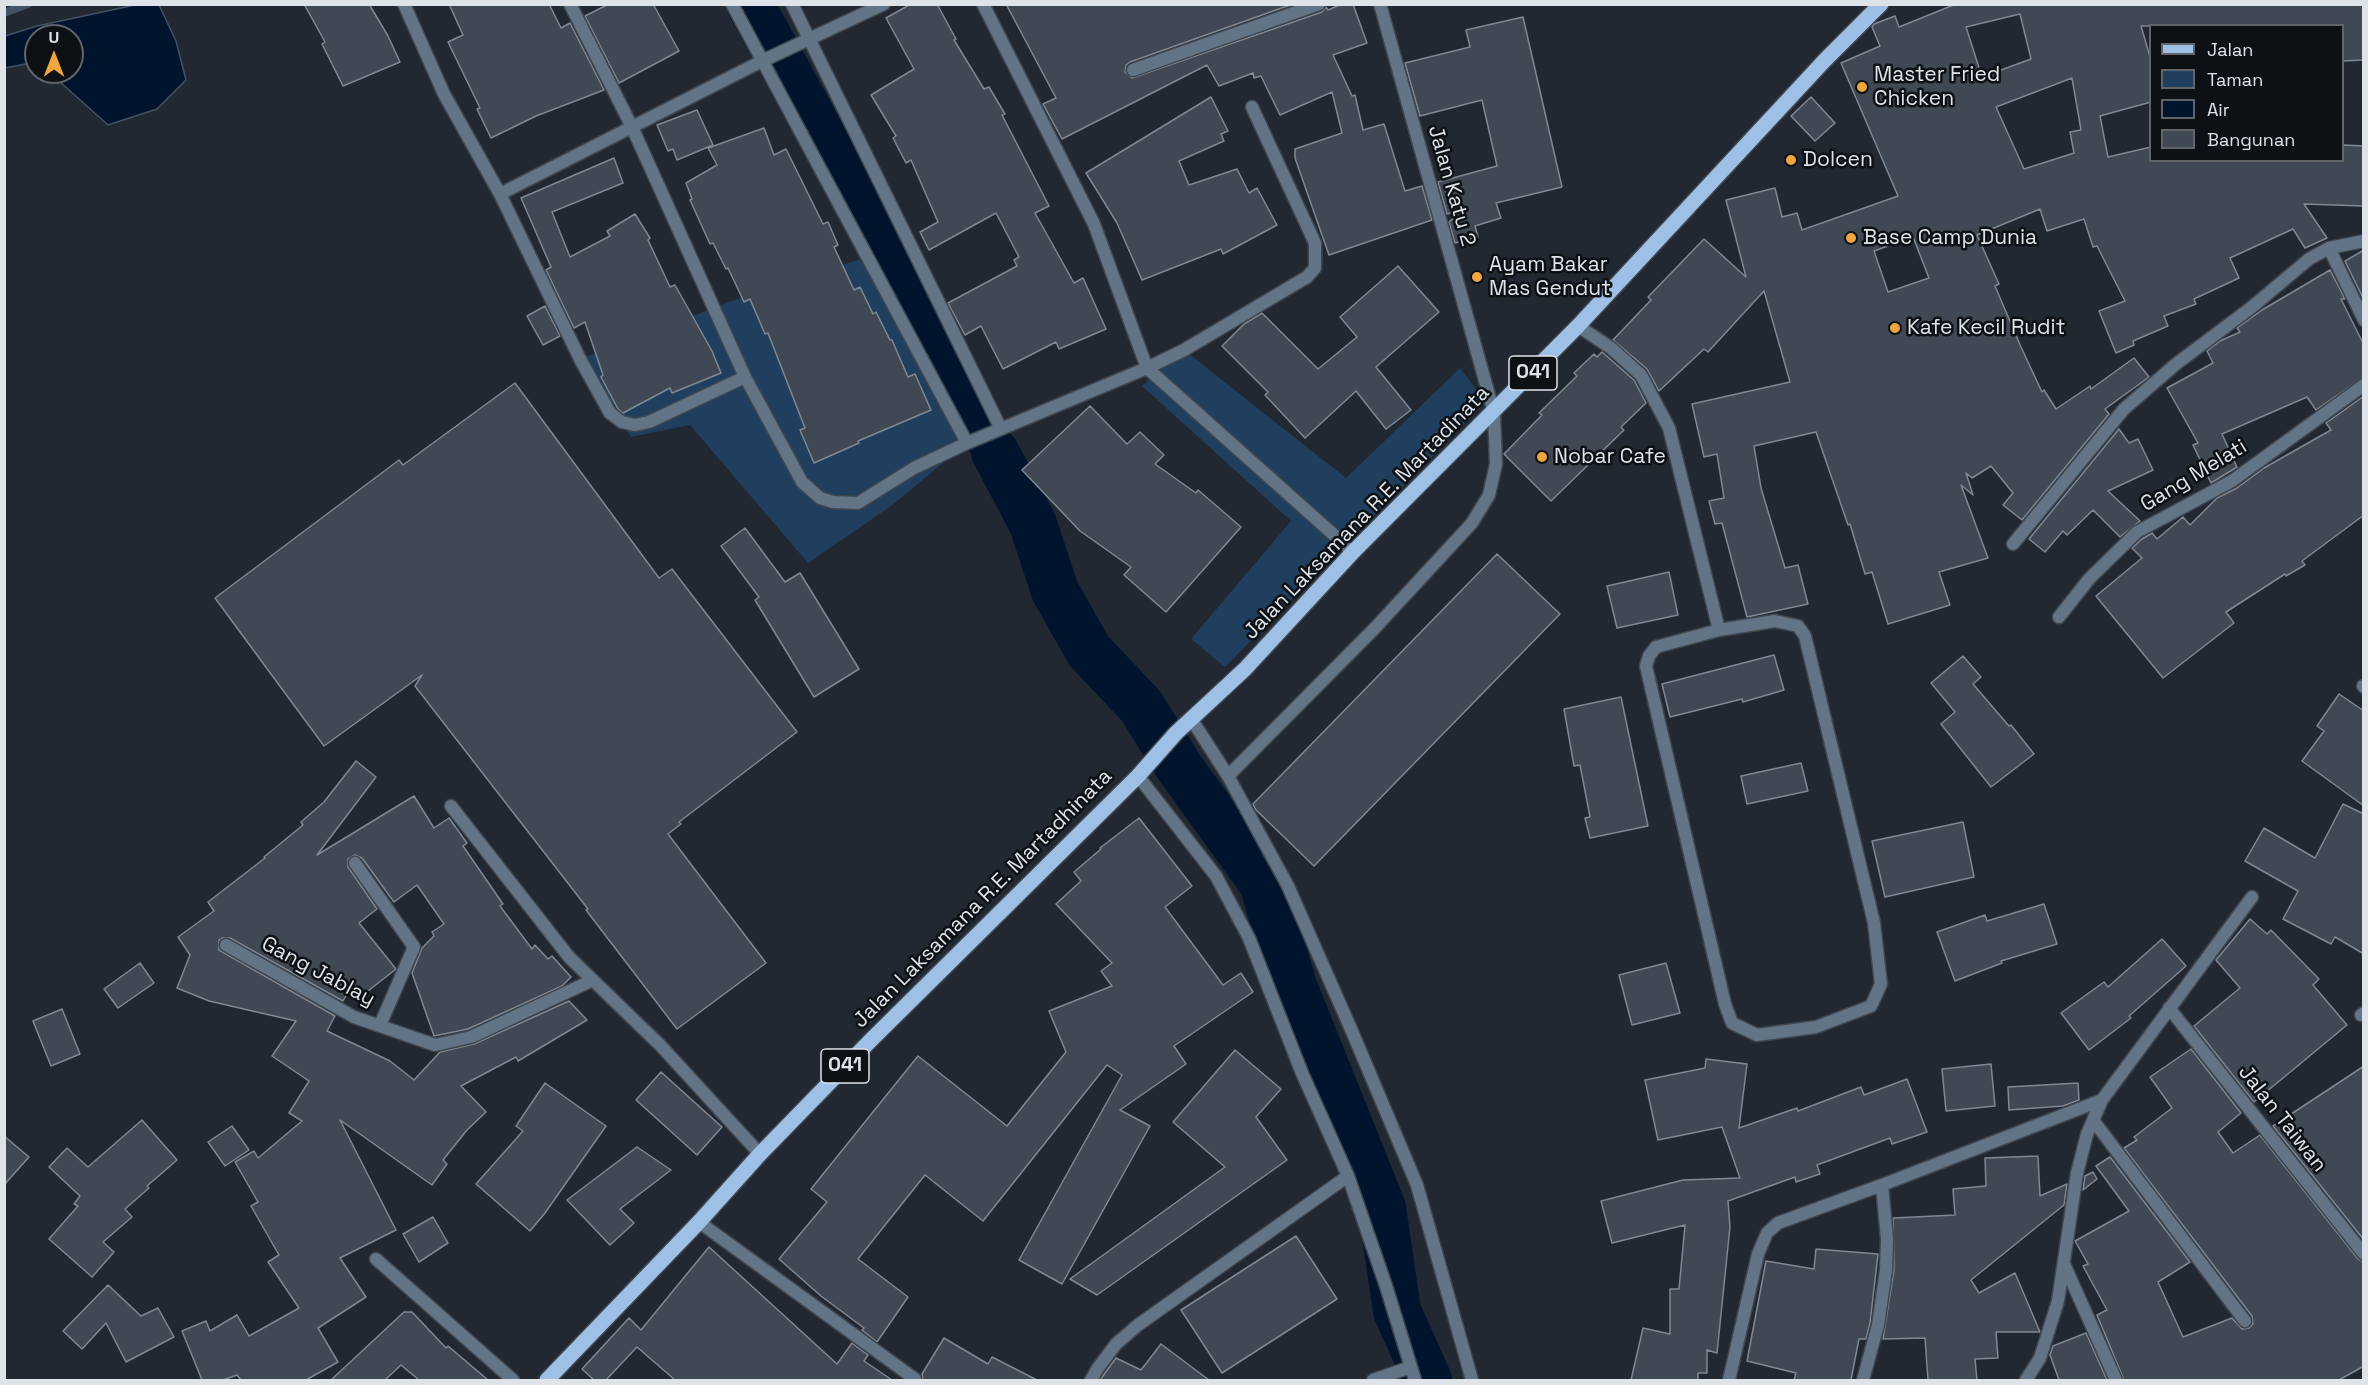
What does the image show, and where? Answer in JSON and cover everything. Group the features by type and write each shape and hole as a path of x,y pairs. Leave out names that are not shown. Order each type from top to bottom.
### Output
{"main road":[{"name":"Jalan Laksamana R.E. Martadinata","path":"1176,733 1245,669 1353,552 1494,413 1825,60 1881,4"},
{"name":"Jalan Laksamana R.E. Martadhinata","path":"546,1380 871,1040 1138,776 1176,733"}],"street":[{"path":"404,4 444,94 500,194 580,359 610,413 622,422 635,425 649,422 746,377"},
{"path":"570,4 632,127 746,377 802,482 820,498 833,502 858,503 914,468 967,443 1147,368 1307,278 1315,268 1315,243 1252,107"},
{"path":"732,4 768,59 967,443"},
{"path":"792,4 1001,429"},
{"path":"500,194 768,59 884,4"},
{"path":"983,4 1094,224 1147,368 1353,552"},
{"path":"1133,70 1319,4"},
{"name":"Jalan Katu 2","path":"1228,776 1374,629 1472,523 1489,495 1496,464 1494,413 1380,4"},
{"path":"2013,544 2124,409 2176,364 2252,307 2309,259 2329,248 2364,242"},
{"path":"2329,248 2364,320"},
{"path":"1578,326 1611,348 1641,375 1669,428 1719,630"},
{"name":"Gang Melati","path":"2059,617 2089,579 2137,532 2232,481 2364,385"},
{"path":"1775,621 1798,626 1805,636 1874,923 1881,984 1871,1005 1816,1027 1757,1035 1732,1023 1725,1004 1646,666 1649,656 1656,648 1719,630 1775,621"},
{"path":"1192,720 1228,776 1288,886 1417,1185 1472,1380"},
{"path":"1138,776 1216,876 1249,938 1302,1073 1348,1176 1415,1380"},
{"path":"451,806 569,957 661,1046 760,1154"},
{"path":"355,863 414,947 380,1025"},
{"path":"2026,1380 2040,1358 2058,1302 2077,1173 2093,1120 2102,1100 2252,897"},
{"name":"Gang Jablay","path":"226,945 354,1017 435,1045 471,1036 593,980"},
{"name":"Jalan Taiwan","path":"2169,1008 2364,1254"},
{"path":"1729,1380 1758,1254 1767,1233 1778,1223 2102,1100"},
{"path":"2093,1120 2245,1321"},
{"path":"1091,1380 1116,1344 1138,1324 1348,1176"},
{"path":"1863,1380 1878,1325 1886,1270 1887,1239 1882,1185"},
{"path":"699,1222 914,1380"},
{"path":"376,1259 513,1380"},
{"path":"2064,1263 2116,1380"},
{"path":"1373,1380 1411,1367"}],"green space":[{"path":"867,257 967,443 891,506 808,563 690,425 631,437 583,358 732,301"},
{"path":"1184,350 1346,478 1460,368 1486,402 1225,667 1191,639 1291,521 1142,386"}],"water":[{"path":"135,5 159,5 176,41 186,80 157,109 108,125 62,84 84,84 84,24 46,24"},
{"path":"24,30 24,64 5,68 5,36"}],"building":[{"path":"304,4 369,4 400,62 343,86 322,44 325,42"},
{"path":"449,4 549,4 561,28 570,23 604,90 536,116 491,138 477,109 480,108 448,42 463,35"},
{"path":"609,4 653,4 679,51 619,83 585,16"},
{"path":"911,4 937,4 956,39 954,40 984,89 989,87 1005,114 1002,115 1049,206 1035,213 1074,283 1083,278 1106,329 1059,349 1056,342 1003,369 981,326 965,335 948,303 1017,266 1014,260 1019,257 996,213 929,250 920,232 938,222 911,160 906,163 893,138 896,136 871,95 914,69 886,18"},
{"path":"1006,4 1293,4 1130,62 1126,65 1125,72 1132,78 1322,12 1326,7 1328,10 1342,4 1353,4 1367,43 1333,55 1352,96 1355,95 1363,130 1384,124 1405,191 1422,186 1432,220 1329,255 1295,158 1295,149 1342,133 1332,92 1280,115 1261,76 1254,78 1253,73 1219,86 1207,65 1062,139 1043,104 1056,98"},
{"path":"1956,4 2364,4 2364,60 2344,61 2344,24 2149,24 2149,26 2141,26 2149,53 2149,103 2100,116 2108,157 2149,147 2149,162 2344,162 2344,145 2364,146 2364,206 2304,204 2327,238 2305,248 2293,229 2230,258 2239,278 2194,299 2196,304 2164,316 2168,326 2133,341 2134,345 2116,353 2099,311 2125,301 2097,246 2093,247 2084,219 2047,231 2040,209 1977,235 1999,284 1995,286 2021,347 2042,392 2044,390 2056,409 2090,386 2091,389 2134,358 2149,377 2105,409 2109,414 2022,520 2003,505 2013,493 1991,466 1972,478 1966,473 1973,495 1961,485 1988,558 1939,572 1950,605 1888,624 1872,572 1865,574 1850,524 1848,525 1816,432 1754,446 1761,488 1785,568 1798,565 1808,604 1747,617 1722,523 1715,524 1709,501 1724,498 1717,454 1704,457 1692,404 1790,382 1764,291 1708,352 1704,349 1659,391 1647,369 1613,340 1651,300 1648,297 1704,239 1746,277 1726,200 1775,188 1782,217 1797,213 1802,230 1898,196 1841,63 1880,46 1872,27 1874,24 1895,16 1899,27","holes":["2020,14 2031,59 1982,77 1966,27","2072,78 2081,130 2070,132 2074,153 2024,169 1996,107","1913,237 1929,278 1888,292 1874,251"]},
{"path":"1523,17 1562,187 1496,203 1501,218 1475,226 1478,237 1455,243 1449,222 1464,209 1447,214 1438,182 1497,166 1482,100 1420,116 1405,63 1470,47 1466,30"},
{"path":"1211,97 1228,131 1221,134 1224,141 1179,161 1189,185 1237,169 1249,193 1257,188 1277,225 1223,254 1221,249 1142,280 1117,223 1086,173"},
{"path":"1811,97 1835,123 1815,141 1791,116"},
{"path":"697,110 713,145 677,160 673,149 668,151 657,125"},
{"path":"764,128 774,155 786,149 823,224 828,222 838,245 834,247 854,290 860,287 873,314 876,312 892,340 908,377 915,374 931,410 858,441 859,443 814,463 800,430 805,428 768,333 765,334 750,299 744,302 728,268 726,269 713,243 710,244 690,200 692,199 686,183 717,165 708,148"},
{"path":"614,158 623,183 552,212 570,257 610,236 607,231 635,214 650,238 648,240 670,287 675,285 712,351 721,373 672,393 670,388 623,413 618,409 601,377 603,375 585,322 574,328 546,270 551,267 521,198"},
{"path":"2364,250 2364,296 2362,296 2345,261"},
{"path":"1398,266 1439,312 1376,367 1411,410 1386,429 1356,391 1305,438 1265,395 1268,392 1222,346 1244,324 1262,313 1318,369 1357,337 1340,317"},
{"path":"2330,270 2345,299 2341,299 2364,345 2364,377 2316,410 2307,397 2222,434 2237,467 2211,483 2193,445 2198,443 2167,388 2213,363 2207,351 2220,341 2240,332 2237,328 2262,310"},
{"path":"545,306 560,336 543,345 527,316"},
{"path":"1602,352 1634,380 1646,403 1621,427 1624,430 1551,501 1504,454 1542,415 1539,413 1577,376 1574,373 1594,354 1597,357"},
{"path":"515,383 659,578 672,569 797,732 679,822 681,824 668,834 766,963 677,1029 586,910 588,909 415,686 422,675 324,746 215,598 399,460 403,465"},
{"path":"2364,396 2364,515 2302,561 2305,565 2286,576 2285,574 2226,612 2234,623 2163,678 2096,596 2142,558 2132,548 2142,539 2152,533 2157,539 2183,517 2190,525 2217,498 2331,430 2326,423"},
{"path":"1090,406 1127,444 1140,432 1164,455 1155,464 1196,493 1198,490 1241,527 1166,612 1124,575 1131,567 1080,531 1022,470"},
{"path":"2119,429 2129,443 2138,439 2153,470 2108,491 2140,521 2120,537 2093,510 2067,535 2063,531 2045,552 2029,539"},
{"path":"745,528 785,582 800,573 859,669 814,697 755,600 759,597 721,546"},
{"path":"1497,554 1560,614 1314,866 1256,810 1253,804"},
{"path":"1669,572 1678,615 1617,628 1607,586"},
{"path":"1774,655 1784,690 1743,702 1742,699 1670,717 1662,684"},
{"path":"1963,656 1981,677 1973,684 2034,754 1991,787 1941,724 1955,712 1931,683"},
{"path":"2339,694 2364,711 2364,806 2302,761 2324,731 2317,726"},
{"path":"1621,697 1648,826 1590,838 1585,818 1590,817 1580,765 1574,766 1564,709"},
{"path":"356,761 376,777 317,855 414,796 434,828 449,818 467,843 463,846 503,904 500,906 532,949 535,945 548,959 552,956 571,977 562,986 468,1029 434,1036 412,973 422,948 434,936 432,932 444,924 417,885 394,902 362,858 355,855 348,859 348,867 377,909 359,923 396,969 363,995 353,983 343,1001 230,938 219,940 219,950 335,1016 327,1031 390,1061 414,1080 440,1052 474,1044 569,1001 587,1020 518,1061 516,1057 461,1086 486,1112 467,1130 443,1160 447,1164 432,1185 340,1120 396,1230 340,1258 366,1297 318,1328 338,1362 306,1380 241,1380 237,1375 223,1380 202,1380 182,1331 206,1321 210,1331 237,1315 249,1336 299,1308 268,1262 279,1255 251,1206 258,1202 235,1162 254,1151 258,1158 302,1121 289,1113 309,1081 272,1056 296,1021 209,1001 177,988 190,955 178,937 214,911 208,902 303,825 301,822 324,802"},
{"path":"1801,763 1808,791 1747,804 1741,776"},
{"path":"2343,804 2364,814 2364,954 2335,937 2331,944 2283,919 2298,891 2245,861 2264,828 2315,858"},
{"path":"1139,818 1192,886 1165,907 1223,985 1241,973 1253,992 1174,1046 1186,1064 1120,1110 1150,1126 1062,1284 1019,1260 1122,1075 1107,1065 983,1221 925,1175 858,1259 908,1297 877,1342 862,1330 864,1328 821,1296 779,1259 827,1202 811,1189 918,1056 1007,1126 1066,1052 1049,1011 1112,986 1101,971 1112,963 1056,904 1081,881 1074,872 1100,848"},
{"path":"1963,822 1974,877 1885,897 1872,841"},
{"path":"2044,904 2057,944 2001,961 2002,963 1955,981 1937,932 1985,915 1987,921"},
{"path":"2250,919 2267,934 2271,930 2319,979 2313,985 2347,1025 2254,1102 2194,1026 2240,988 2216,960"},
{"path":"2162,939 2186,966 2129,1016 2131,1018 2089,1050 2061,1013 2104,982 2108,987"},
{"path":"140,963 154,983 118,1008 104,989"},
{"path":"1666,963 1680,1013 1632,1025 1619,975"},
{"path":"62,1009 80,1054 51,1066 33,1021"},
{"path":"2191,1049 2241,1113 2218,1132 2233,1153 2260,1135 2358,1259 2364,1262 2364,1366 2339,1380 2124,1380 2097,1315 2107,1310 2083,1266 2088,1264 2075,1241 2129,1211 2096,1166 2110,1157 2190,1262 2158,1282 2183,1337 2232,1318 2242,1329 2249,1328 2253,1324 2252,1316 2124,1148 2137,1140 2134,1137 2172,1108 2150,1077"},
{"path":"1235,1050 1281,1089 1256,1117 1287,1160 1097,1295 1070,1279 1225,1167 1173,1122"},
{"path":"1706,1059 1747,1064 1739,1128 1797,1108 1798,1111 1861,1087 1864,1095 1907,1079 1927,1132 1892,1144 1890,1138 1817,1165 1820,1174 1796,1182 1795,1177 1728,1201 1730,1227 1717,1353 1707,1350 1707,1373 1698,1373 1698,1380 1631,1380 1643,1328 1670,1334 1670,1289 1679,1289 1685,1225 1612,1243 1601,1201 1683,1180 1740,1178 1722,1127 1658,1140 1645,1080 1705,1068"},
{"path":"1991,1064 1995,1106 1946,1111 1942,1069"},
{"path":"2364,1066 2364,1240 2273,1126"},
{"path":"661,1072 722,1127 697,1155 636,1100"},
{"path":"545,1083 606,1126 530,1231 476,1184 523,1131 516,1126"},
{"path":"2078,1083 2079,1100 2063,1106 2009,1110 2008,1087"},
{"path":"142,1120 177,1160 125,1209 132,1217 103,1242 114,1252 92,1277 49,1239 78,1206 74,1204 80,1196 49,1167 67,1148 88,1167"},
{"path":"232,1126 249,1150 225,1166 208,1142"},
{"path":"4,1136 29,1157 4,1185"},
{"path":"637,1147 671,1170 620,1209 634,1223 610,1245 567,1200"},
{"path":"2038,1156 2040,1196 2067,1184 2064,1205 1971,1280 1979,1293 2015,1273 2040,1332 1996,1332 1998,1358 1975,1359 1977,1380 1928,1380 1925,1338 1883,1339 1894,1270 1893,1218 1955,1215 1953,1189 1986,1186 1985,1158"},
{"path":"2093,1172 2097,1179 2083,1190 2085,1176"},
{"path":"433,1217 448,1243 419,1262 403,1234"},
{"path":"1296,1236 1337,1299 1222,1373 1181,1310"},
{"path":"709,1247 837,1364 852,1343 868,1355 864,1361 892,1380 675,1380 637,1347 606,1380 594,1380 582,1369 629,1318 641,1330"},
{"path":"1816,1249 1878,1254 1870,1323 1866,1339 1859,1339 1851,1380 1794,1380 1796,1373 1747,1361 1766,1261 1814,1269"},
{"path":"108,1285 141,1316 158,1308 174,1337 126,1362 106,1323 82,1349 63,1331"},
{"path":"404,1312 412,1312 446,1348 448,1346 488,1380 419,1380 401,1365 385,1380 331,1380"},
{"path":"2086,1333 2107,1380 2059,1380 2050,1355 2053,1346"},
{"path":"944,1338 988,1364 992,1357 1037,1380 923,1380 922,1374"},
{"path":"1161,1344 1209,1380 1100,1380 1116,1358 1141,1370"}],"waterway":[{"path":"4,13 28,4"},
{"path":"750,4 983,432"},
{"path":"995,452 1033,524 1055,591 1089,651 1141,706 1179,767 1263,883 1293,986 1382,1208 1397,1311 1428,1380"}],"place":[{"name":"Master Fried Chicken","path":"1862,87"},
{"name":"Dolcen","path":"1791,160"},
{"name":"Base Camp Dunia","path":"1851,238"},
{"name":"Ayam Bakar Mas Gendut","path":"1477,277"},
{"name":"Kafe Kecil Rudit","path":"1895,328"},
{"name":"Nobar Cafe","path":"1542,457"}]}
